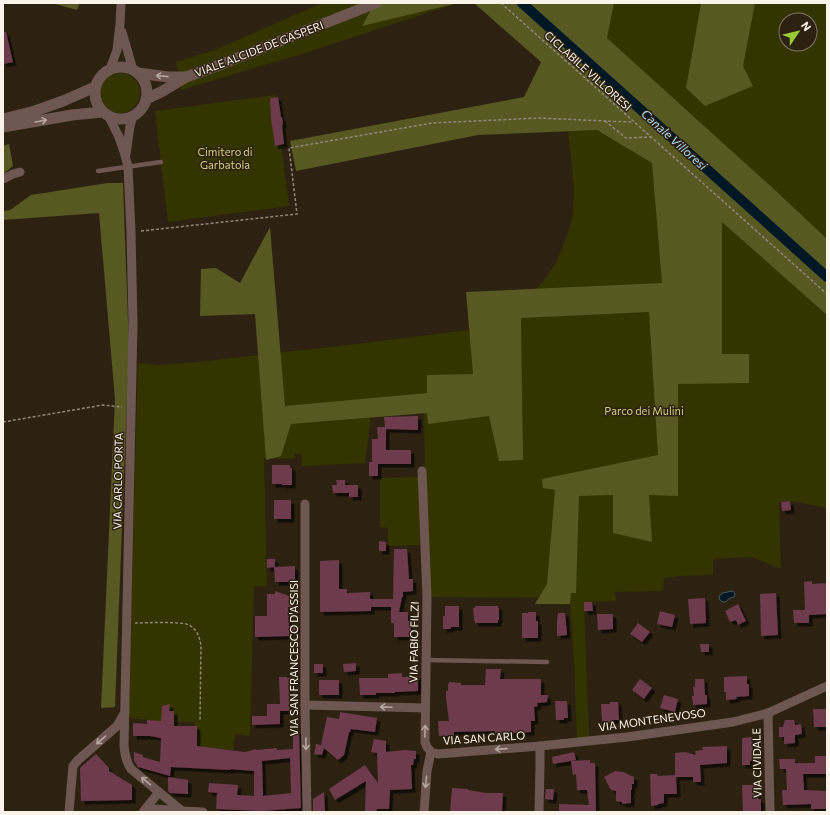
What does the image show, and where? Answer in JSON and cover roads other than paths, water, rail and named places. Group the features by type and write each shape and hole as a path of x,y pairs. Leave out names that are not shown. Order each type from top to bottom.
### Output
{"street":[{"path":"110,69 117,50 121,3"},
{"name":"VIALE ALCIDE DE GASPERI","path":"135,72 168,77 186,77 376,3"},
{"path":"120,24 126,48 135,72"},
{"path":"117,67 126,67 135,72 146,85 146,99 142,109 133,116 125,119 117,119 106,114 97,105 94,96 95,87 100,77 110,69 117,67"},
{"path":"146,99 186,77"},
{"path":"3,119 63,102 95,87"},
{"path":"3,128 72,115 106,114"},
{"name":"VIA CARLO PORTA","path":"106,114 119,138 128,167 131,232 133,323 124,746 125,757 131,769 182,810"},
{"path":"125,156 133,116"},
{"path":"3,180 20,172"},
{"name":"VIA FABIO FILZI","path":"422,471 427,596 425,742 431,752 427,771 424,812"},
{"name":"VIA SAN FRANCESCO D'ASSISI","path":"305,504 305,705 307,812"},
{"name":"VIA MONTENEVOSO","path":"540,746 733,722 768,713 827,686"},
{"path":"305,705 425,708"},
{"path":"69,812 73,766 117,726 125,711"},
{"name":"VIA CIVIDALE","path":"768,713 770,812"},
{"path":"539,812 540,746"},
{"name":"VIA SAN CARLO","path":"431,752 438,754 540,746"},
{"path":"143,812 159,792"},
{"path":"149,812 156,809 203,812"}],"lane":[{"path":"98,171 161,162"},
{"path":"426,660 547,662"}],"water":[{"path":"732,591 735,594 734,597 725,602 720,600 719,596 723,593"}],"waterway":[{"name":"Canale Villoresi","path":"522,3 827,277"}],"park label":[{"name":"Cimitero di Garbatola","path":"225,158"},
{"name":"Parco dei Mulini","path":"644,411"}]}
